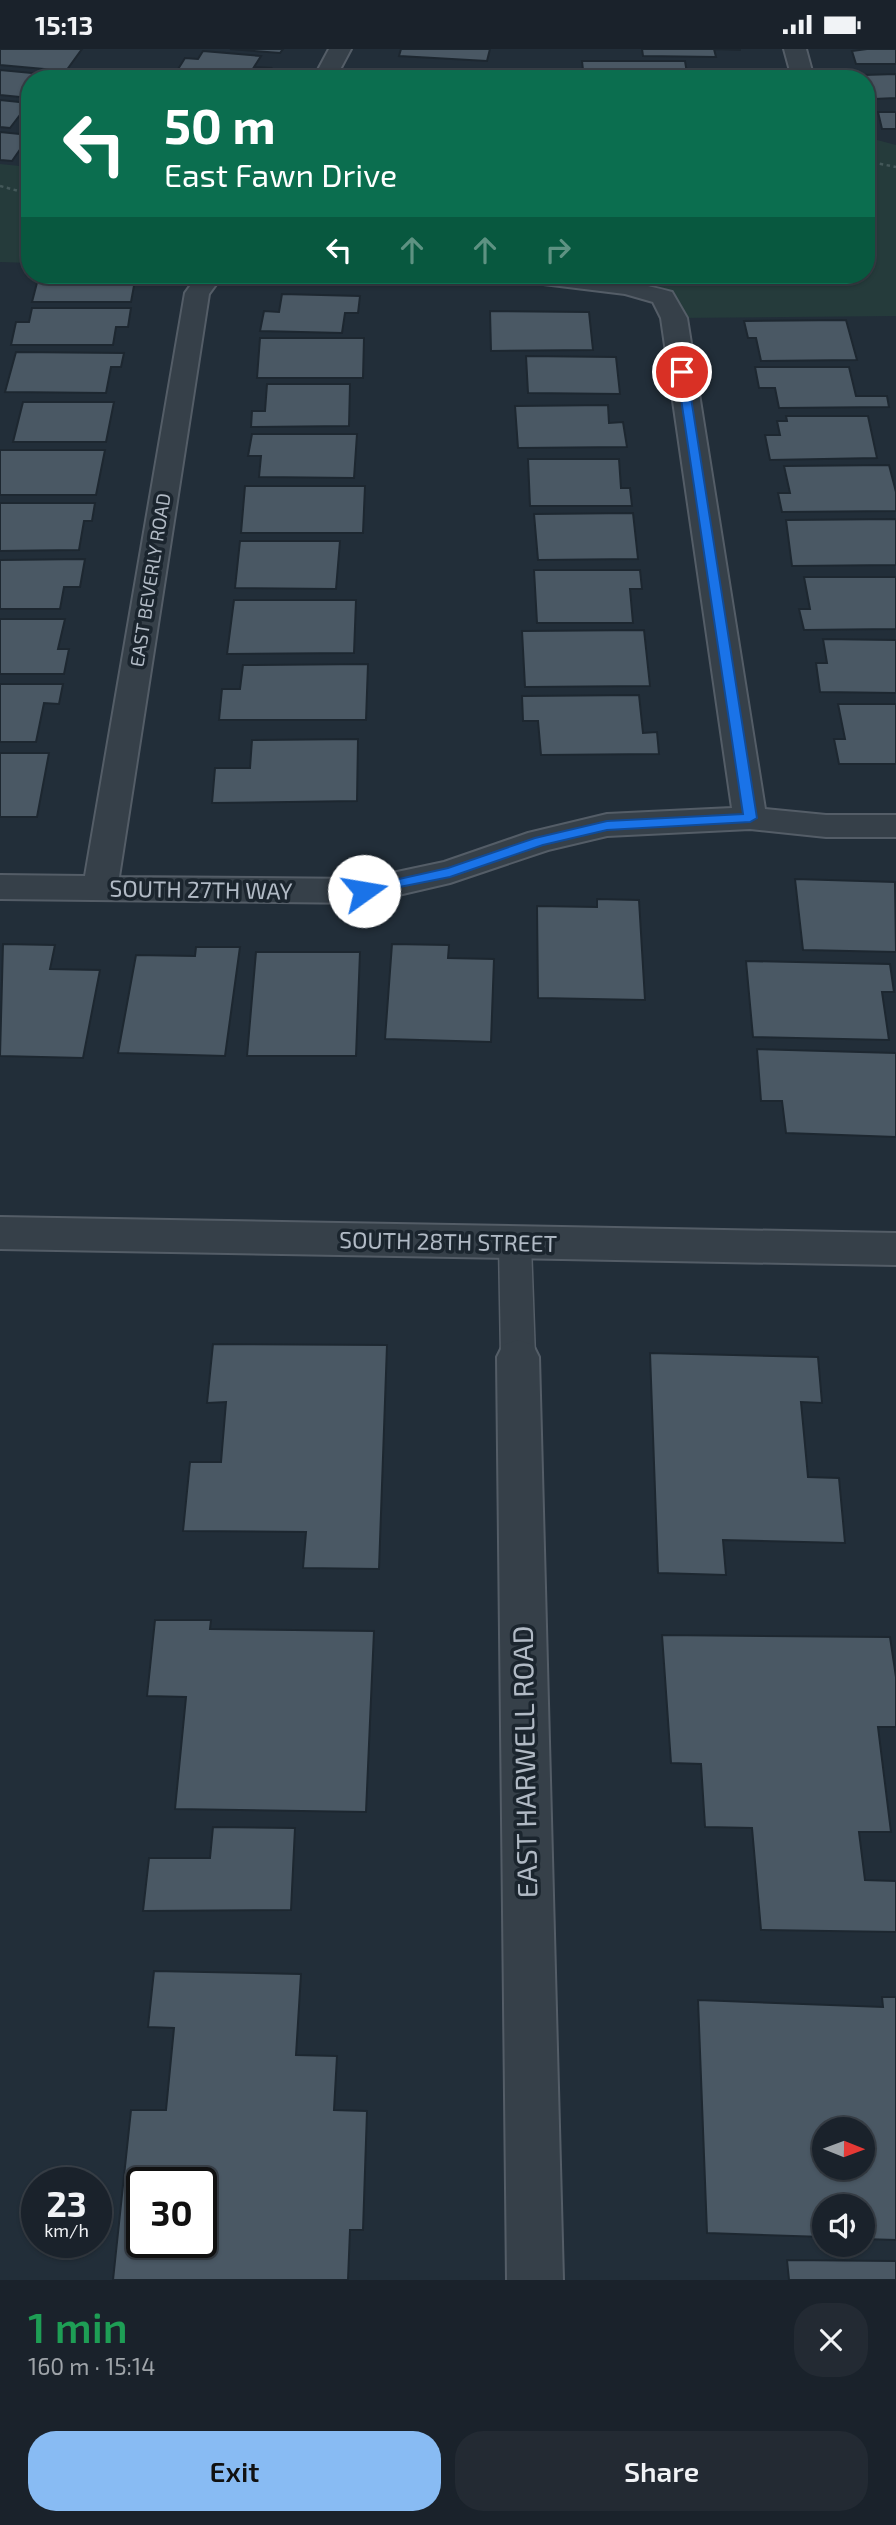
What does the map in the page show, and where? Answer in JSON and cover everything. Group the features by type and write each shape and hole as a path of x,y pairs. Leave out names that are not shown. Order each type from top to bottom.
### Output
{"street":[{"path":"329,70 340,49"},
{"path":"795,49 801,70"},
{"name":"EAST BEVERLY ROAD","path":"100,889 197,293 204,284"},
{"path":"602,284 627,287 663,297 674,318 750,818"},
{"name":"SOUTH 27TH WAY","path":"0,887 364,891 450,872 540,841 607,825 750,818 826,825 896,826"},
{"name":"SOUTH 28TH STREET","path":"0,1233 896,1249"},
{"name":"EAST HARWELL ROAD","path":"518,1357 535,2280"}],"lane":[{"name":"EAST HARWELL ROAD","path":"515,1244 518,1357"}],"path":[{"path":"875,163 896,167"},
{"path":"0,186 21,192"}],"green space":[{"path":"875,139 896,145 896,316 674,318 663,297 627,287 602,284 875,284"},
{"path":"0,164 21,166 21,263 0,262"}],"building":[{"path":"0,49 82,49 67,70 0,65"},
{"path":"230,49 283,49 280,53"},
{"path":"401,49 490,49 487,61 399,56"},
{"path":"642,49 714,49 716,57 643,56"},
{"path":"896,49 896,64 856,64 852,51"},
{"path":"203,51 261,56 254,67 271,68 178,70 185,58 198,59"},
{"path":"582,61 685,61 686,70 583,70"},
{"path":"390,69 489,70 390,70"},
{"path":"0,70 21,72 21,97 0,95"},
{"path":"896,74 896,98 875,99 875,75"},
{"path":"0,100 21,102 21,114 10,128 0,127"},
{"path":"878,112 896,112 896,129 882,129"},
{"path":"0,132 21,134 21,148 12,161 0,160"},
{"path":"37,284 134,284 131,302 32,302"},
{"path":"282,294 360,296 358,313 345,313 342,333 260,331 264,311 279,312"},
{"path":"32,308 131,308 128,327 116,327 113,345 11,345 16,322 29,322"},
{"path":"490,311 589,312 593,350 491,351"},
{"path":"846,320 857,360 761,361 756,338 748,338 744,321"},
{"path":"260,338 364,338 363,378 257,378"},
{"path":"16,352 124,353 121,367 111,367 106,393 5,392"},
{"path":"526,356 616,357 620,394 528,393"},
{"path":"755,367 849,367 856,396 887,396 889,407 779,408 775,388 759,388"},
{"path":"267,384 350,384 349,426 251,427 252,411 265,411"},
{"path":"23,402 114,402 106,442 13,442"},
{"path":"608,405 609,423 623,422 627,447 518,448 515,406"},
{"path":"786,416 868,416 877,458 770,460 765,435 780,435 777,421 787,421"},
{"path":"252,434 357,434 354,478 259,477 261,456 248,456"},
{"path":"0,450 105,450 96,495 0,495"},
{"path":"528,459 619,459 621,488 630,488 632,506 530,506"},
{"path":"889,465 896,492 896,511 782,512 778,493 790,493 784,466"},
{"path":"245,486 365,486 363,533 241,533"},
{"path":"0,503 95,503 92,521 84,521 79,550 0,551"},
{"path":"633,513 638,559 538,560 534,514"},
{"path":"896,519 896,565 792,566 786,520"},
{"path":"240,541 340,541 336,589 235,588"},
{"path":"85,559 80,587 64,587 60,609 0,609 0,560"},
{"path":"534,570 640,570 642,589 630,589 633,623 537,623"},
{"path":"804,577 896,577 896,629 804,630 799,609 810,609"},
{"path":"234,600 356,600 354,653 227,654"},
{"path":"0,619 65,619 58,649 69,649 64,674 0,674"},
{"path":"644,630 650,686 525,687 522,631"},
{"path":"823,639 896,640 896,693 820,692 816,663 827,663"},
{"path":"368,664 366,720 219,720 222,689 240,689 243,665"},
{"path":"0,684 63,684 59,704 44,703 36,742 0,742"},
{"path":"639,695 643,733 657,732 659,754 541,755 538,721 523,721 522,696"},
{"path":"838,704 896,704 896,764 839,764 834,739 845,739"},
{"path":"358,739 357,801 212,803 215,768 250,768 252,740"},
{"path":"0,753 49,753 37,817 0,817"},
{"path":"795,879 895,882 896,952 803,950"},
{"path":"597,899 639,900 645,1000 538,998 537,906 597,907"},
{"path":"3,944 55,945 50,969 100,970 83,1058 0,1056"},
{"path":"392,944 449,945 448,958 494,959 491,1042 385,1039"},
{"path":"196,947 240,947 225,1056 118,1053 136,955 195,956"},
{"path":"256,952 360,952 356,1056 247,1056"},
{"path":"746,961 890,964 894,992 882,992 889,1040 753,1037"},
{"path":"757,1049 896,1053 896,1137 786,1133 782,1101 761,1101"},
{"path":"213,1344 387,1345 379,1569 303,1568 306,1532 183,1531 190,1462 221,1462 226,1402 207,1403"},
{"path":"650,1353 818,1357 822,1403 801,1402 808,1477 839,1478 845,1543 723,1540 726,1575 658,1573"},
{"path":"155,1620 211,1620 210,1629 374,1631 366,1812 175,1809 186,1697 147,1696"},
{"path":"662,1635 890,1637 896,1677 896,1727 878,1727 891,1832 859,1832 865,1880 896,1881 896,1932 761,1930 752,1828 705,1827 701,1764 671,1763"},
{"path":"213,1827 295,1828 291,1910 143,1911 149,1858 210,1858"},
{"path":"154,1971 301,1974 296,2055 337,2056 334,2110 367,2111 363,2230 350,2230 348,2280 113,2280 131,2110 166,2110 174,2028 148,2027"},
{"path":"882,1997 896,1997 896,2240 875,2239 875,2194 812,2194 812,2237 707,2233 698,2000 883,2007"},
{"path":"787,2260 896,2261 896,2280 789,2280"}],"route":[{"path":"364,891 450,872 540,841 607,825 750,818 682,372"}]}
